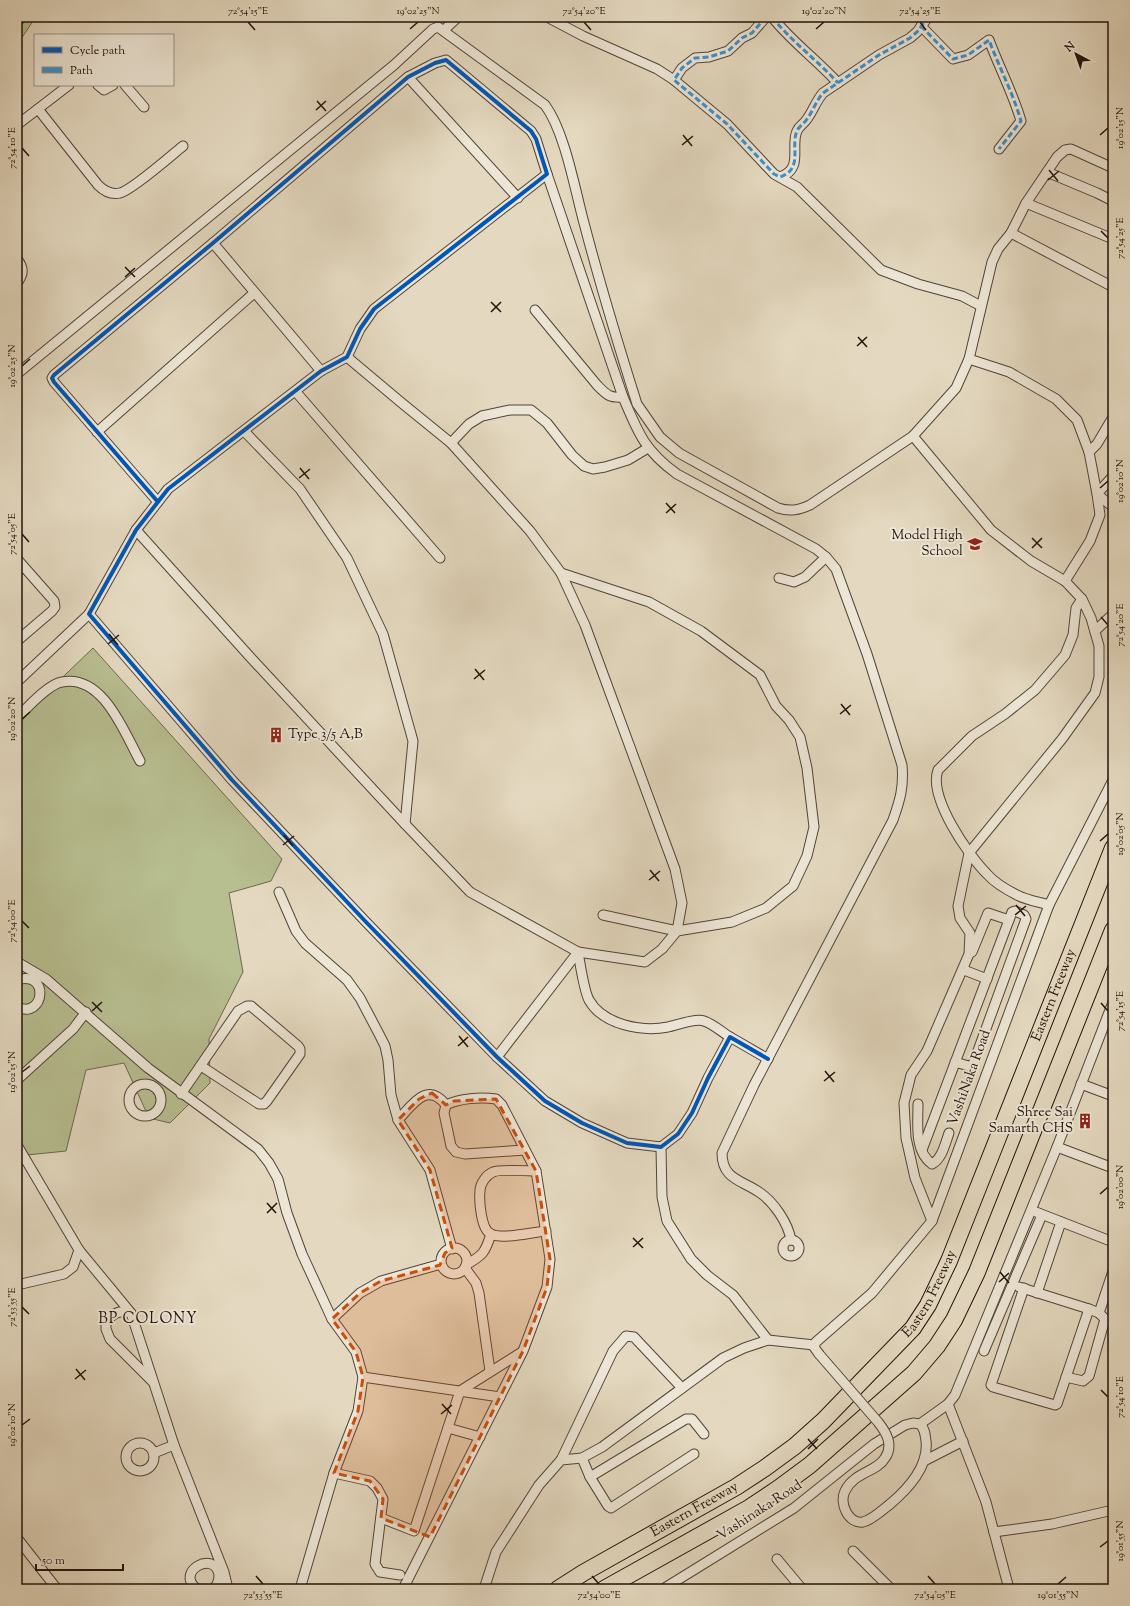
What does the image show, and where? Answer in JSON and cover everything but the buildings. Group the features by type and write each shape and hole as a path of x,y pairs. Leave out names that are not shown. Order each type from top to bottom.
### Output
{"highway":[{"name":"Eastern Freeway","path":"558,1589 583,1573 736,1487 795,1446 824,1421 913,1328 928,1305 949,1261 1113,848"},
{"name":"Eastern Freeway","path":"604,1589 749,1508 779,1488 810,1465 914,1374 937,1346 954,1320 977,1272 1113,930"}],"street":[{"path":"17,22 22,17"},
{"path":"444,30 458,17"},
{"path":"547,17 583,36 657,68 674,80 727,124 774,174 797,187 881,270 918,284 962,296 981,306"},
{"path":"674,80 682,68 695,58 709,57 728,51 742,38 752,33 766,17"},
{"path":"772,17 822,65 838,83"},
{"path":"780,177 785,175 792,168 796,154 797,129 807,120 823,93 879,55 910,38 917,32 928,17"},
{"path":"921,26 954,59 968,55 989,40 1000,70 1015,101 1021,121 999,150"},
{"path":"17,374 394,65 433,29 438,27 545,105 551,113 566,156 595,265 636,404 660,437 678,453 705,466 778,508 789,511 802,509 914,436 956,388 969,359 992,262 998,249 1011,233 1026,203 1057,157 1065,150 1071,149 1113,168"},
{"path":"158,502 52,378 408,77 435,63 446,60 531,131 536,139 623,397 634,425 644,443 661,462 677,474 816,549 836,568 867,654 902,765 904,779 902,798 893,820 734,1124 722,1153 722,1161 727,1172 733,1178 759,1192 770,1202 788,1227 791,1240"},
{"path":"408,77 518,198"},
{"path":"17,125 68,86"},
{"path":"99,86 104,90 111,86"},
{"path":"126,86 144,107"},
{"path":"38,109 98,185 104,191 112,194 125,192 183,146"},
{"path":"1047,172 1113,201"},
{"path":"17,682 89,614 136,530 168,489 296,392 321,371 347,357 360,329 374,309 547,174"},
{"path":"1026,203 1113,239"},
{"path":"1011,233 1113,287"},
{"path":"213,243 321,371"},
{"path":"17,259 22,265 23,270 21,278 17,283"},
{"path":"97,432 254,293"},
{"path":"535,310 601,390 613,398 623,397"},
{"path":"136,530 251,658 470,892 578,952 644,962 662,949 676,931 682,904 675,869 585,625 561,574 520,519 451,443 347,357"},
{"path":"969,359 1009,372 1056,399 1077,420 1088,452 1100,515 1090,541 1065,581"},
{"path":"296,392 440,558"},
{"path":"451,443 469,424 482,416 510,410 531,410 547,423 572,454 584,466 593,469 628,460 648,448"},
{"path":"1088,452 1096,444 1113,417"},
{"path":"244,430 304,495 347,558 384,634 413,741 405,824"},
{"path":"914,436 991,530 1031,561 1065,581 1082,599 1091,618 1099,646 1099,677 1095,692 1062,739 969,853 958,906 960,918 970,933 969,954 927,1051 911,1075 904,1103 906,1138 915,1178 932,1221"},
{"path":"1097,494 1113,476"},
{"path":"1097,494 1113,508"},
{"path":"779,578 794,582 806,577 826,557"},
{"path":"17,559 54,601 55,607 17,642"},
{"path":"561,574 649,602 701,632 760,675 776,706 789,720 800,737 807,768 814,827 807,856 793,886 766,908 732,922 676,931 603,915"},
{"path":"1049,905 1018,896 988,875 962,844 944,810 936,782 938,770 972,736 1006,714 1035,690 1065,655 1073,635 1077,605 1082,599"},
{"path":"89,614 232,780 366,922 497,1057 545,1101 582,1123 627,1143 661,1147 678,1134 692,1113 708,1078 730,1037"},
{"path":"1095,631 1113,614"},
{"path":"17,718 43,692 61,682 77,682 90,686 109,705 140,761"},
{"name":"VashiNaka Road","path":"814,1345 819,1338 872,1293 932,1221 1049,905 1113,780"},
{"path":"278,892 296,932 305,943 347,980 364,1004 385,1046 388,1060 390,1095 398,1120 430,1170 452,1249"},
{"path":"1017,912 1024,898"},
{"path":"922,1150 955,1062 987,979 1012,912 1017,912 1024,915 1026,919 974,1064 970,1068 955,1062"},
{"path":"958,986 987,915 990,913 1009,920"},
{"path":"497,1057 578,952"},
{"path":"578,952 588,999 596,1009 604,1015 629,1027 642,1029 663,1028 691,1021 704,1020 768,1059"},
{"path":"17,962 86,1012 148,1068 173,1088 258,1149 269,1163 278,1179 287,1212 302,1254 332,1319 356,1352 363,1377 358,1412 334,1473 300,1589"},
{"path":"1009,966 1024,971"},
{"path":"964,970 987,979"},
{"path":"17,980 33,975"},
{"path":"17,1007 30,1009 38,1002 40,991 33,975"},
{"path":"561,1460 582,1458 622,1433 723,1358 744,1348 768,1340 814,1345 815,1350 887,1433 889,1448 886,1458 881,1463 860,1475 850,1483 842,1500 844,1510 857,1522 865,1522 900,1496 916,1477 924,1461 927,1450 925,1432 920,1424 948,1404 955,1395 1057,1147 1081,1084 1111,1021 1113,1002"},
{"path":"182,1094 238,1011 246,1006 251,1006 300,1049 300,1054 268,1101 259,1104 201,1066"},
{"path":"17,1080 73,1029 86,1012"},
{"path":"974,1064 988,1069"},
{"path":"142,1085 148,1068"},
{"path":"1081,1084 1113,1096"},
{"path":"160,1103 160,1098 155,1089 146,1085 142,1085 133,1090 129,1098 131,1108 134,1113 139,1115 150,1115 155,1113 160,1103 173,1088"},
{"path":"398,1120 419,1099 427,1094 432,1093 441,1098 446,1105"},
{"path":"403,1589 522,1351 547,1287 550,1259 536,1171 526,1150 502,1105 496,1099 489,1098 454,1101 446,1105 444,1113 451,1146 456,1152 465,1154 526,1150"},
{"path":"918,1104 919,1140 927,1160 932,1164 936,1162 942,1152 950,1133"},
{"path":"945,1144 958,1149"},
{"path":"17,1145 79,1250 131,1313 174,1445 228,1589"},
{"path":"661,1147 662,1197 667,1221 691,1260 707,1276 733,1295 768,1340"},
{"path":"1057,1147 1113,1168"},
{"path":"536,1171 494,1172 483,1181 480,1191 484,1228 491,1234 503,1236 546,1231"},
{"path":"1031,1211 1113,1242"},
{"path":"984,1351 1042,1215"},
{"path":"1037,1293 1061,1222"},
{"path":"465,1266 467,1260 460,1250 452,1249 445,1252 442,1256 442,1264 446,1271 450,1274 458,1273 465,1266 481,1256 491,1234"},
{"path":"17,1285 64,1274 73,1267 79,1250"},
{"path":"332,1319 360,1293 381,1281 442,1264"},
{"path":"465,1266 476,1283 479,1293 490,1372"},
{"path":"1099,1313 1113,1272"},
{"path":"1012,1285 1089,1309 1099,1313 1105,1319 1089,1376 1083,1380 1066,1376"},
{"path":"1024,1288 991,1385 993,1387 1052,1405 1057,1404 1089,1309"},
{"path":"131,1313 121,1311 113,1315 106,1321 106,1329 110,1339 153,1382"},
{"path":"484,1589 496,1552 540,1485 561,1460 613,1350 626,1336 634,1337 682,1388"},
{"path":"414,1531 460,1391 522,1351"},
{"path":"363,1377 500,1397"},
{"path":"948,1404 986,1502 1009,1589"},
{"path":"590,1477 686,1418 692,1419 704,1434"},
{"name":"Vashinaka Road","path":"662,1589 794,1508 874,1444 905,1425 913,1423 920,1424"},
{"path":"448,1428 480,1437"},
{"path":"924,1461 963,1441"},
{"path":"154,1453 174,1445"},
{"path":"582,1458 590,1477 608,1506 613,1508 694,1454"},
{"path":"334,1473 370,1481 377,1488 383,1499 375,1564 380,1572 400,1575"},
{"path":"994,1532 1052,1524 1113,1510"},
{"path":"381,1518 430,1537"},
{"path":"17,1538 57,1589"},
{"path":"854,1551 891,1589"},
{"path":"777,1559 802,1589"},
{"path":"196,1589 191,1583 190,1578 196,1566 204,1563 209,1564 221,1573"},
{"path":"212,1589 218,1583 221,1573"}],"highlighted area":[{"path":"432,1093 446,1105 454,1101 496,1099 536,1171 550,1259 547,1287 523,1351 430,1537 381,1518 383,1499 370,1481 334,1473 358,1411 363,1377 356,1352 332,1319 360,1293 381,1281 440,1265 445,1253 452,1248 430,1170 398,1120 419,1099"}],"green space":[{"path":"17,17 35,18 17,45"},
{"path":"93,648 282,859 271,881 229,893 243,972 209,1039 210,1083 170,1123 149,1118 124,1063 86,1070 66,1151 27,1155 17,1139 17,721"}],"marked path":[{"path":"766,17 752,33 742,38 728,51 709,57 695,58 682,68 674,80 727,124 774,174 780,177 792,169 795,157 795,137 797,131 806,121 823,93 879,55 910,38 917,32 928,17"},
{"path":"772,17 779,26 838,83"},
{"path":"921,26 953,59 968,55 989,40 1014,100 1021,121 999,149"}],"cycle path":[{"path":"158,502 54,382 52,378 408,77 435,63 446,60 531,131 536,139 547,174 374,309 360,329 347,357 321,371 168,489 136,530 89,614 232,780 366,922 497,1057 545,1101 582,1123 627,1143 661,1147 678,1134 692,1113 708,1078 730,1037 768,1059"}],"place":[{"name":"Model High School","path":"975,544"},
{"name":"Type 3/5 A,B","path":"276,735"},
{"name":"Shree Sai Samarth CHS","path":"1085,1121"}],"district":[{"name":"BP COLONY","path":"148,1319"}]}
